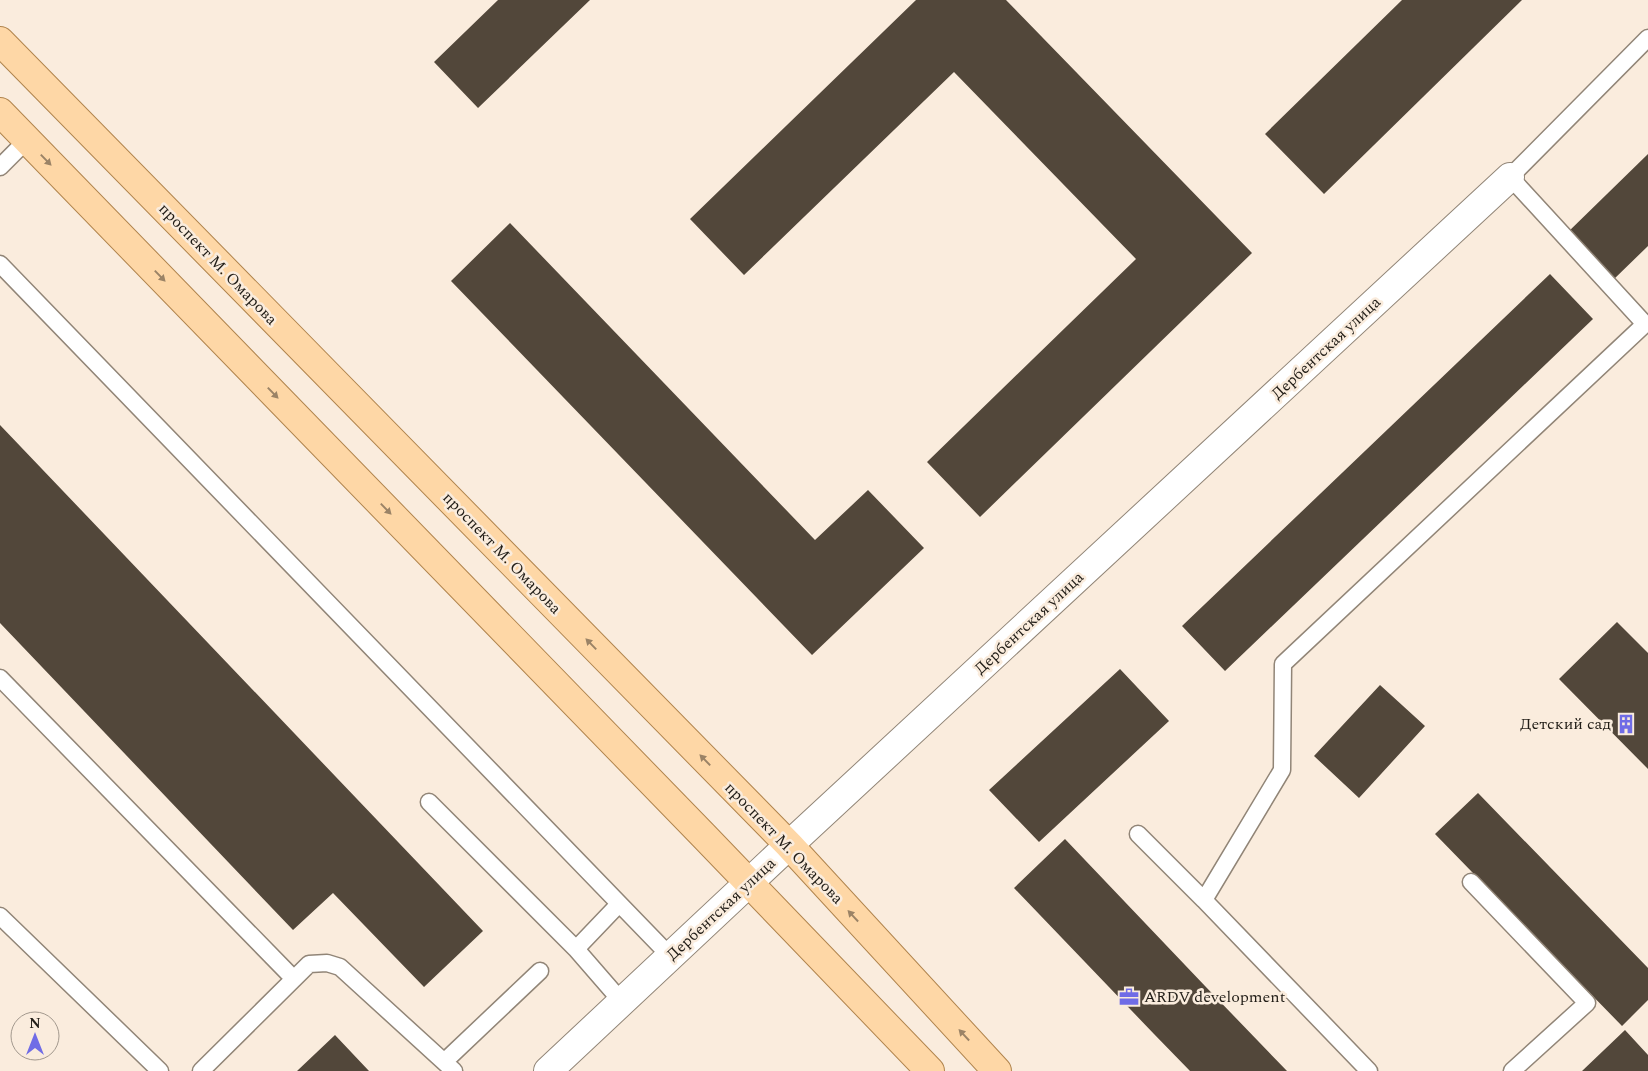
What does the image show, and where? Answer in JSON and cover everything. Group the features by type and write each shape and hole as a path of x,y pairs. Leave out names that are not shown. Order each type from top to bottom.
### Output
{"main road":[{"name":"проспект М. Омарова","path":"0,41 789,845 997,1071"},
{"path":"0,112 749,882 930,1071"}],"street":[{"name":"Дербентская улица","path":"548,1071 749,882 1510,177"}],"lane":[{"path":"1204,900 1282,770 1283,664 1647,322 1510,177 1648,38"},
{"path":"0,167 27,140"},
{"path":"0,264 670,956"},
{"path":"0,678 294,979"},
{"path":"430,802 576,949 622,1002"},
{"path":"1138,834 1369,1071"},
{"path":"1471,882 1587,1003 1512,1071"},
{"path":"576,949 619,904"},
{"path":"0,916 160,1071"},
{"path":"201,1071 309,964 327,963 340,967 449,1066 540,971"}],"building":[{"path":"498,0 590,0 478,108 434,62"},
{"path":"916,0 1006,0 1252,253 980,517 927,462 1136,259 954,72 744,275 690,219"},
{"path":"1402,0 1522,0 1324,194 1265,134"},
{"path":"1648,154 1648,246 1612,281 1566,234"},
{"path":"510,223 815,540 868,490 924,548 812,655 451,281"},
{"path":"1550,274 1593,319 1225,671 1182,626"},
{"path":"0,425 483,931 424,987 333,893 293,930 0,623"},
{"name":"Детский сад","path":"1617,622 1648,653 1648,769 1559,679"},
{"path":"1120,669 1169,721 1039,842 989,790"},
{"path":"1380,685 1425,726 1359,798 1314,756"},
{"path":"1478,793 1648,968 1648,1000 1622,1026 1435,834"},
{"path":"1065,839 1287,1071 1190,1071 1014,888"},
{"path":"1625,1030 1648,1055 1648,1071 1582,1071"},
{"path":"335,1035 369,1071 297,1071"}],"place":[{"name":"Детский сад","path":"1626,724"},
{"name":"ARDV development","path":"1129,997"}]}
